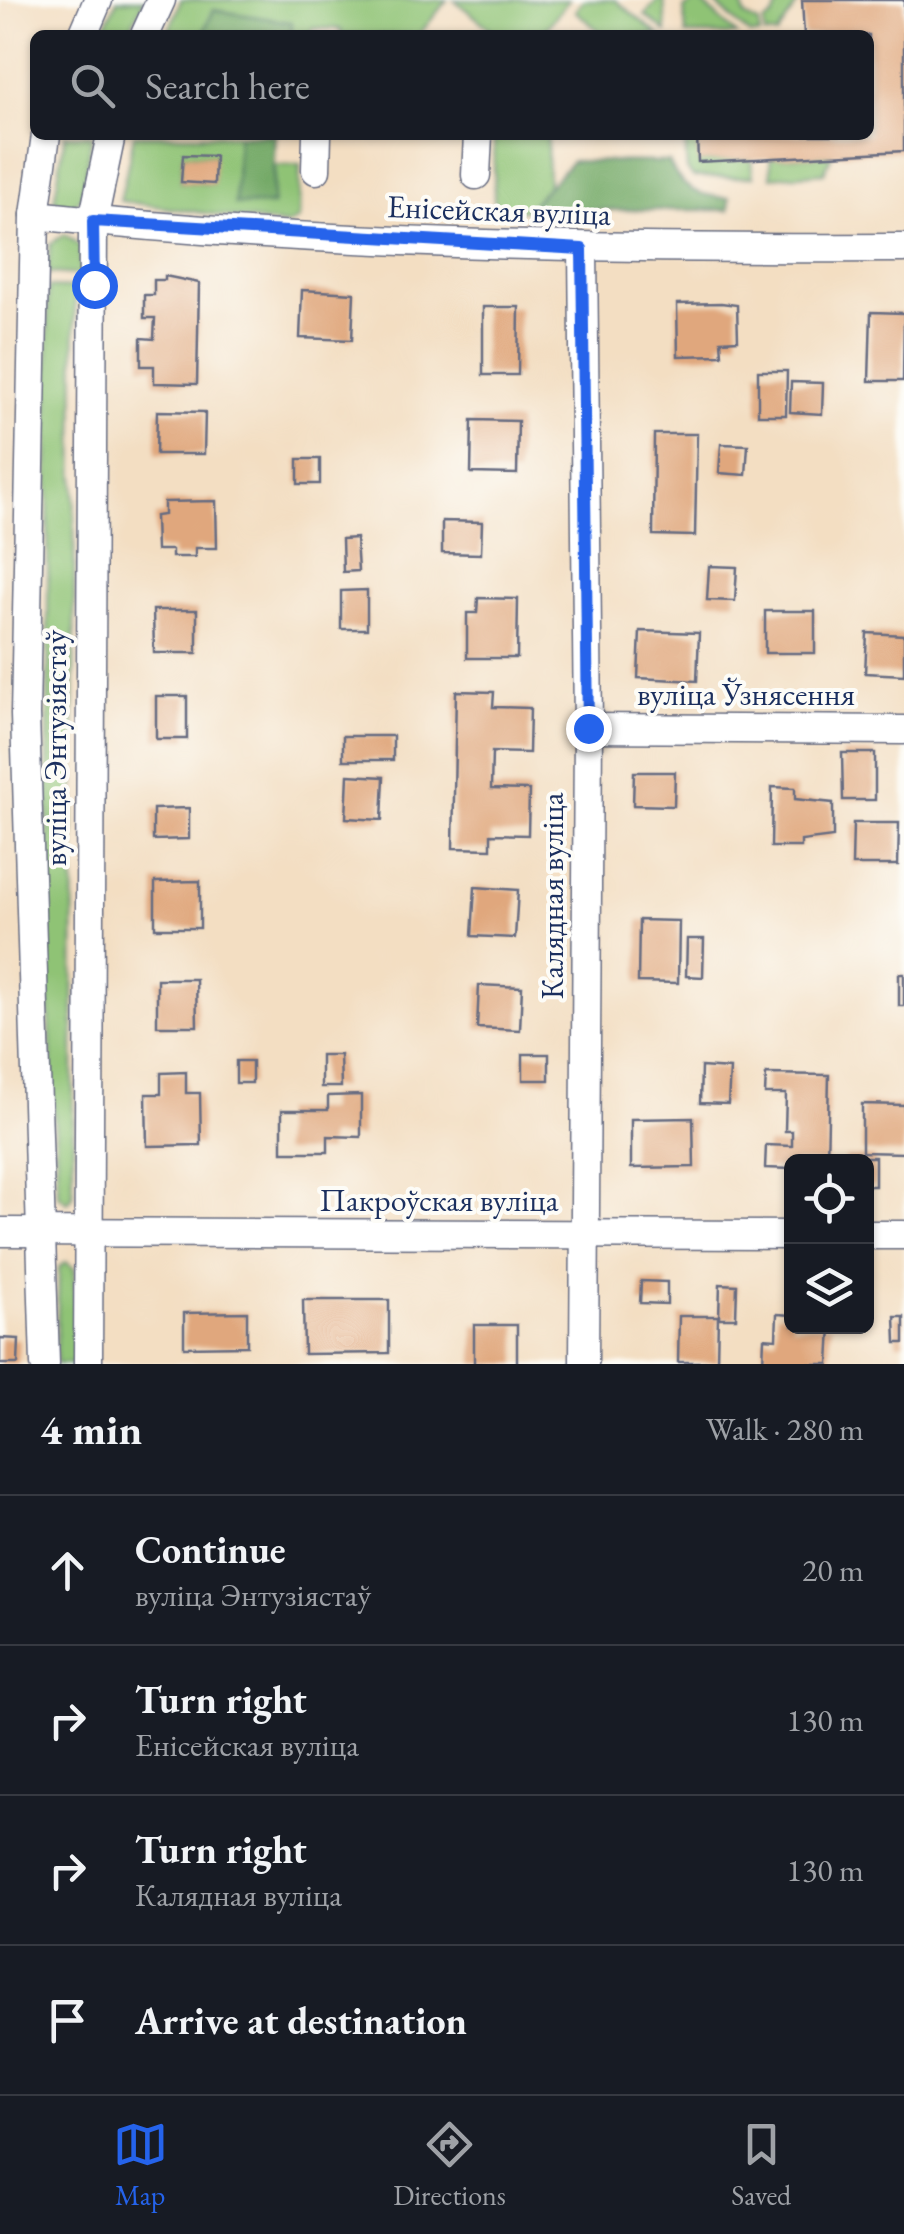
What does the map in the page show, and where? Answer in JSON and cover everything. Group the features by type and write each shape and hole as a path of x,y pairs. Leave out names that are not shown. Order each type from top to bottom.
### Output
{"street":[{"path":"85,30 98,0"},
{"path":"146,30 161,0"},
{"name":"вуліца Энтузіястаў","path":"45,140 35,215 25,714 44,1232 45,1364"},
{"name":"вуліца Энтузіястаў","path":"88,1364 93,221 110,140"},
{"path":"316,170 317,140"},
{"path":"476,175 478,140"},
{"name":"Енісейская вуліца","path":"35,215 582,249 904,248"},
{"name":"Калядная вуліца","path":"582,249 588,728 584,1364"},
{"name":"вуліца Ўзнясення","path":"588,728 904,730"},
{"name":"Пакроўская вуліца","path":"0,1232 784,1235"},
{"path":"874,1235 904,1235"}],"green space":[{"path":"117,0 144,0 129,30 103,30"},
{"path":"181,0 447,0 423,30 276,30 214,10 204,30 169,30"},
{"path":"454,0 569,0 545,30 492,30"},
{"path":"583,0 615,0 653,30 598,30 575,11"},
{"path":"657,0 664,0 666,30 664,30 645,15"},
{"path":"699,0 732,30 686,30 684,9"},
{"path":"711,0 741,0 745,16 759,23 760,30 744,30"},
{"path":"780,0 800,0 780,30 765,30 764,23 773,17"},
{"path":"214,10 291,22 292,30 204,30"},
{"path":"64,140 91,140 82,195 71,209 54,201"},
{"path":"133,140 238,140 236,204 272,205 275,165 300,165 299,219 287,225 120,201","holes":["183,155 214,156 213,184 181,182"]},
{"path":"238,140 275,140 272,205 235,204"},
{"path":"494,140 547,140 548,186 526,210 494,211"},
{"path":"685,140 697,140 699,162 751,159 753,177 693,177 687,169"},
{"path":"832,155 824,173 771,177 770,158"},
{"path":"572,161 669,162 686,186 710,196 730,198 729,210 526,210"},
{"path":"65,234 80,246 80,275 48,273 50,244"},
{"path":"48,287 75,288 73,1196 68,1202 58,1195 48,990"},
{"path":"66,1262 75,1269 74,1364 56,1364 59,1267"}],"building":[{"path":"802,0 904,0 904,151 698,162 697,140 874,140 874,30 804,30"},
{"path":"183,155 215,156 214,184 181,182"},
{"path":"165,276 199,283 197,384 154,383 154,366 141,366 141,338 154,339 155,318 144,318 144,295 154,295 154,280 165,280"},
{"path":"302,290 354,293 352,340 300,338"},
{"path":"677,304 737,305 738,340 721,341 722,355 678,356"},
{"path":"483,307 519,307 518,375 483,375"},
{"path":"871,312 904,313 903,381 869,381"},
{"path":"758,371 787,371 786,415 758,415"},
{"path":"791,382 823,383 822,414 790,412"},
{"path":"157,411 205,412 204,454 156,454"},
{"path":"472,420 518,421 517,474 471,473"},
{"path":"654,434 697,434 695,536 653,535"},
{"path":"721,444 748,445 746,475 719,473"},
{"path":"298,459 320,459 320,484 298,484"},
{"path":"216,501 217,548 195,548 195,557 172,557 172,550 156,550 155,516 164,515 164,502"},
{"path":"442,521 482,522 481,554 442,553"},
{"path":"356,538 358,571 343,572 342,539"},
{"path":"709,566 737,567 735,601 707,600"},
{"path":"367,590 367,629 341,629 341,591"},
{"path":"478,598 518,599 517,658 467,658 467,613 477,613"},
{"path":"153,610 197,610 197,653 154,653"},
{"path":"765,611 815,611 815,653 765,653"},
{"path":"640,631 699,633 697,681 638,678"},
{"path":"867,633 904,635 904,675 865,673"},
{"path":"456,691 494,692 493,707 530,708 529,753 492,752 491,789 529,790 528,835 491,834 491,849 453,848"},
{"path":"156,696 187,696 187,739 156,739"},
{"path":"343,736 393,736 393,760 343,760"},
{"path":"842,753 875,753 875,800 843,800"},
{"path":"634,772 675,772 674,806 633,805"},
{"path":"348,775 384,777 382,820 346,818"},
{"path":"772,787 795,788 795,799 833,803 833,837 801,841 801,847 771,847"},
{"path":"189,808 189,839 153,840 153,809"},
{"path":"853,823 899,823 898,865 852,865"},
{"path":"200,881 200,928 155,928 155,882"},
{"path":"475,887 518,890 515,938 472,936"},
{"path":"639,920 679,921 678,983 638,982"},
{"path":"687,939 704,939 703,977 686,976"},
{"path":"899,974 904,974 904,1006 899,1006"},
{"path":"157,979 196,979 197,1026 157,1026"},
{"path":"479,985 522,987 520,1030 477,1028"},
{"path":"523,1054 549,1054 549,1080 523,1080"},
{"path":"321,1055 340,1055 341,1087 321,1087"},
{"path":"236,1061 252,1061 252,1083 236,1083"},
{"path":"701,1067 730,1069 728,1104 700,1103"},
{"path":"186,1072 186,1093 200,1093 201,1145 147,1146 146,1094 161,1094 161,1073"},
{"path":"766,1074 829,1075 827,1154 784,1154 784,1169 765,1168 766,1145 792,1146 792,1131 785,1131 786,1094 765,1094"},
{"path":"361,1095 361,1137 328,1136 328,1152 282,1152 282,1110 328,1110 328,1096"},
{"path":"862,1104 904,1105 904,1153 862,1152"},
{"path":"693,1118 694,1167 631,1168 631,1119"},
{"path":"641,1281 667,1282 667,1304 640,1303"},
{"path":"720,1284 737,1285 736,1318 719,1318"},
{"path":"303,1300 389,1300 389,1353 304,1354"},
{"path":"247,1312 247,1346 184,1347 184,1313"},
{"path":"777,1314 784,1314 784,1334 831,1334 829,1364 763,1364 764,1338 776,1339"},
{"path":"679,1316 718,1316 717,1362 678,1362"},
{"path":"895,1317 904,1317 904,1343 896,1343"},
{"path":"474,1325 517,1325 517,1364 474,1364"},
{"path":"0,1338 19,1339 18,1364 0,1364"}],"route":[{"path":"94,285 93,221 312,237 582,249 588,728"}]}
